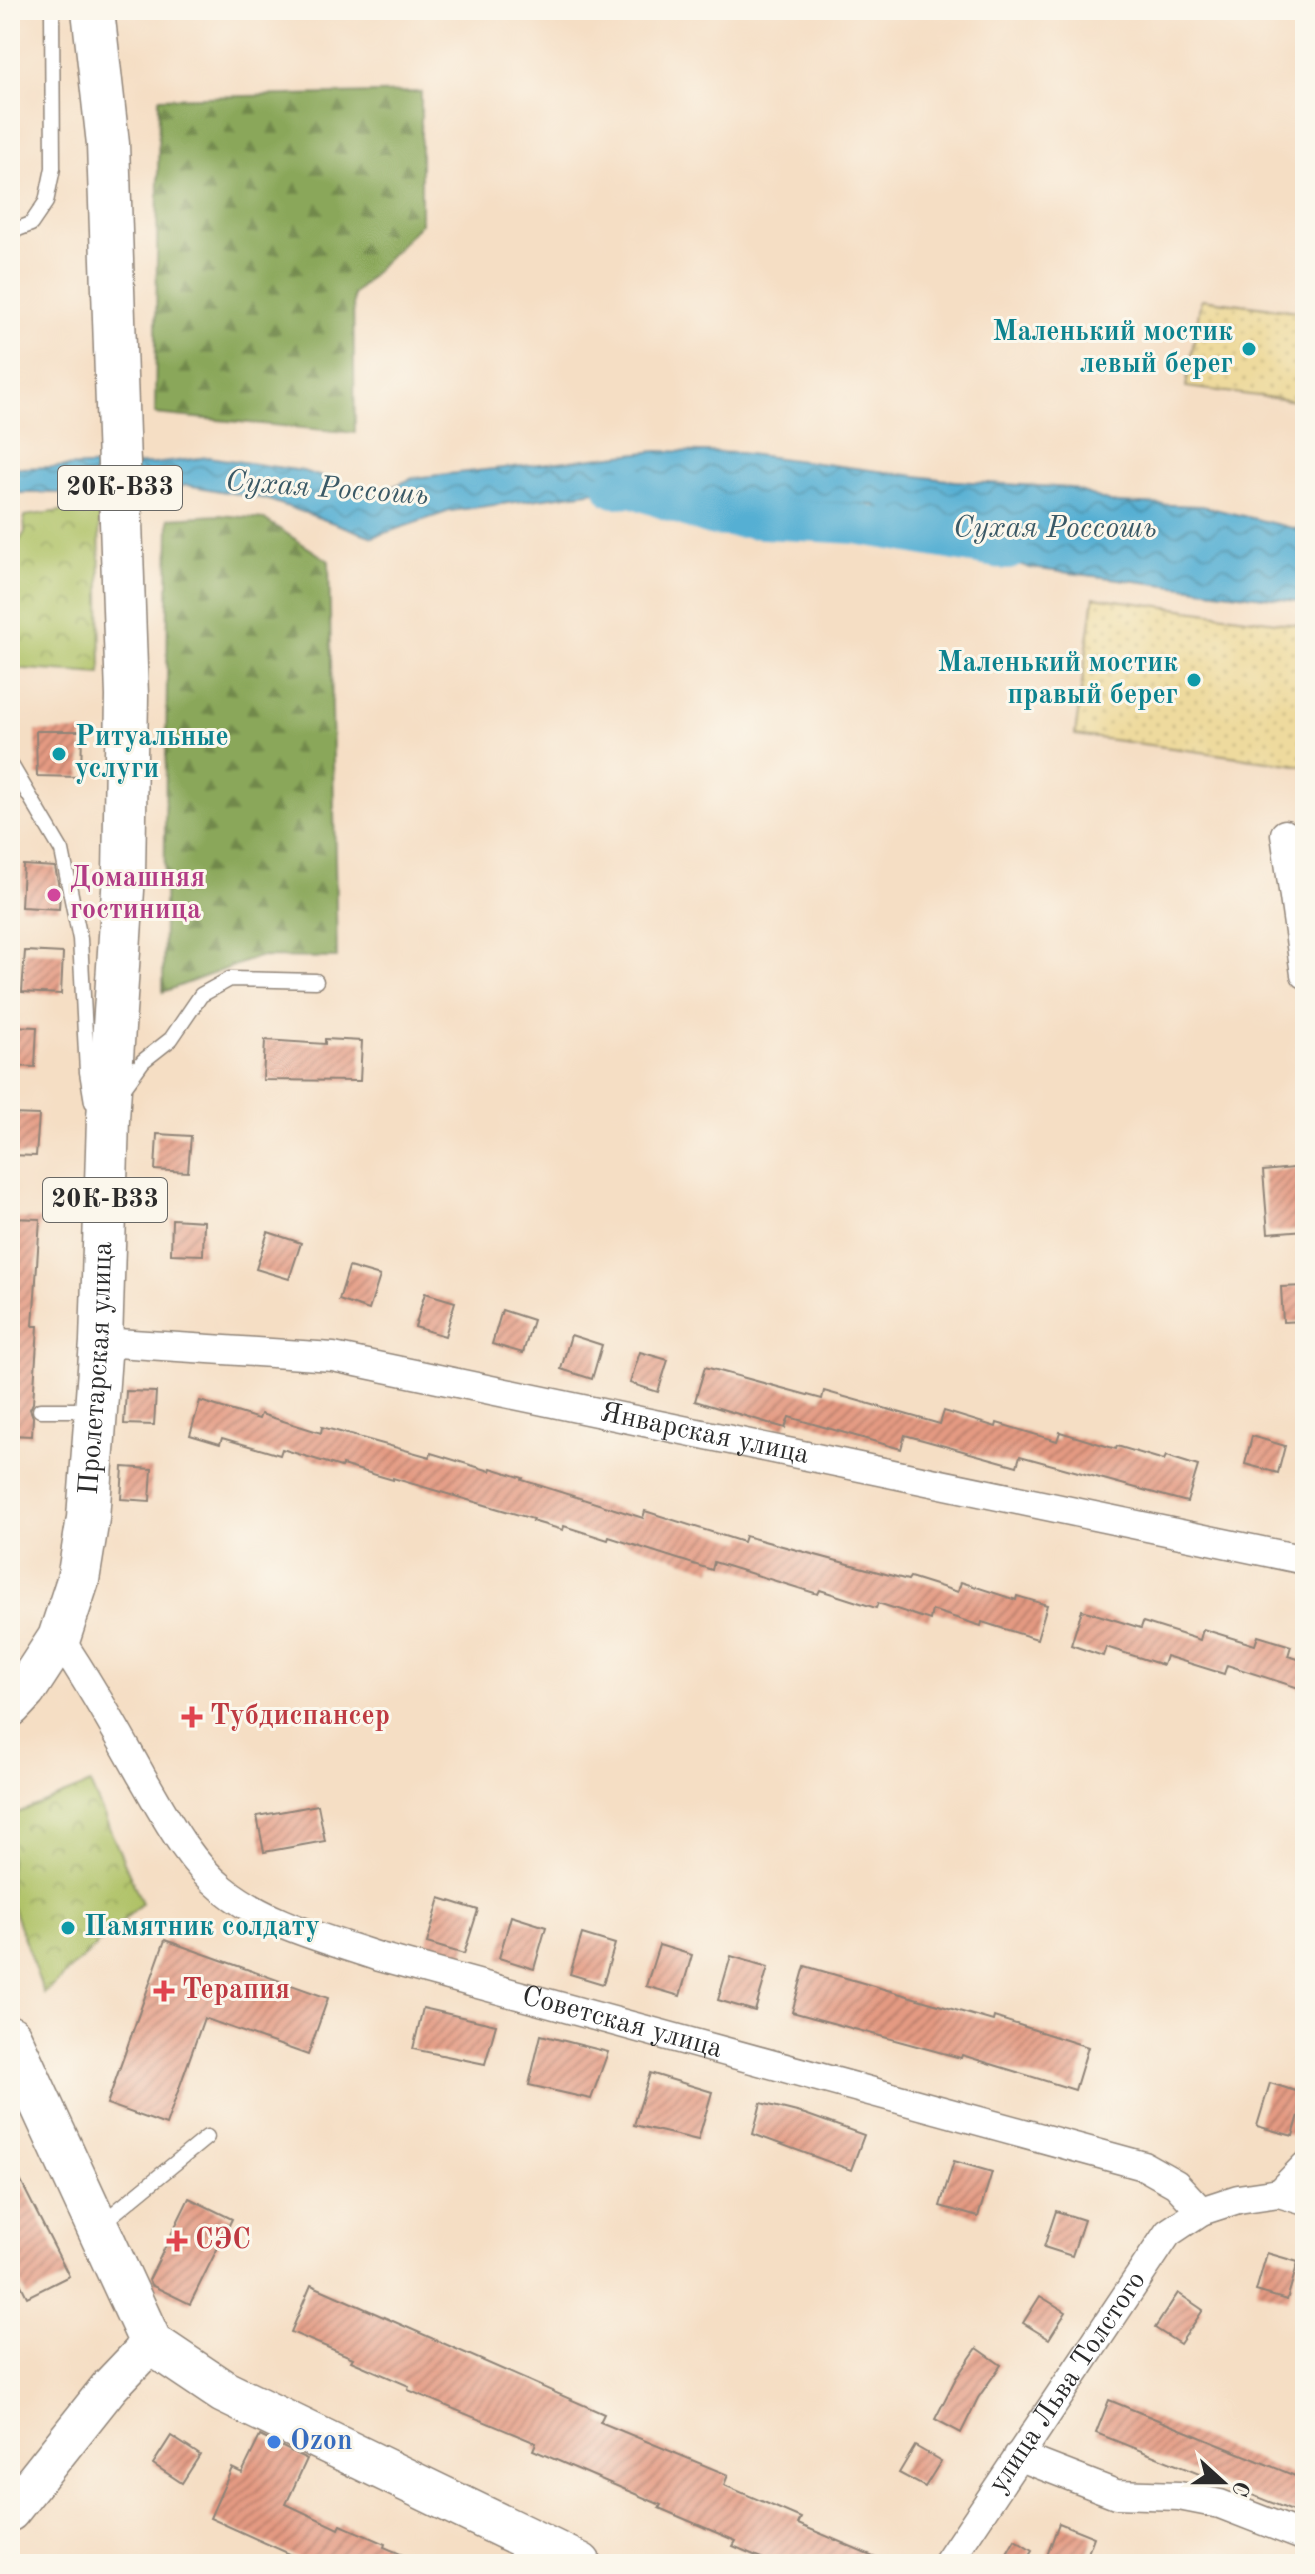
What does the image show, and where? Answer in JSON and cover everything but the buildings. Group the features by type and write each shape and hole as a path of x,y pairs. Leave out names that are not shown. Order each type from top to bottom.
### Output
{"main road":[{"name":"Пролетарская улица","path":"15,1698 59,1638 78,1580 88,1518 101,1342 109,1107 124,875 127,696 113,280 108,144 93,10"},
{"path":"10,2037 151,2343 237,2399 580,2564"},
{"path":"10,2512 110,2386 151,2343"}],"street":[{"path":"1285,834 1305,974"},
{"name":"Январская улица","path":"101,1342 333,1357 1305,1560"},
{"name":"Советская улица","path":"59,1638 85,1676 177,1838 222,1888 260,1913 309,1934 379,1957 1144,2166 1176,2184 1201,2211"},
{"path":"1201,2211 1238,2199 1292,2197 1305,2166"},
{"name":"улица Льва Толстого","path":"947,2564 1168,2233 1201,2211"},
{"path":"1018,2456 1116,2494 1179,2496 1220,2504 1305,2537"}],"lane":[{"path":"10,232 31,224 46,202 53,168 52,10"},
{"path":"10,763 62,851 80,939 87,1072 105,1193"},
{"path":"109,1107 143,1061 171,1039 201,995 230,979 316,981"},
{"path":"40,1410 96,1410"},
{"path":"98,2227 207,2137"}],"green space":[{"path":"421,92 421,223 353,295 355,433 155,414 159,98"},
{"path":"99,506 101,674 10,668 10,556 25,532 24,516"},
{"path":"219,515 264,519 329,561 337,958 258,957 163,992 169,518"},
{"path":"90,1784 142,1903 44,1994 10,1900 10,1816"}],"sand":[{"name":"Маленький мостик левый берег","path":"1201,299 1305,312 1305,402 1186,387"},
{"name":"Маленький мостик правый берег","path":"1094,597 1305,626 1305,766 1075,735"}],"water":[{"name":"Сухая Россошь","path":"657,451 740,453 955,481 1071,488 1113,503 1202,506 1305,531 1305,602 1030,568 933,533 874,505 777,501 737,518 711,516 668,500 604,490 450,511 373,537 266,499 186,485 158,493 10,493 10,464 20,468 154,464 208,457 303,471 376,494 413,478"}],"waterway":[{"name":"Сухая Россошь","path":"615,488 632,487 711,516 856,524 1008,550"}],"place":[{"name":"Маленький мостик левый берег","path":"1249,349"},
{"name":"Маленький мостик правый берег","path":"1194,680"},
{"name":"Ритуальные услуги","path":"59,754"},
{"name":"Домашняя гостиница","path":"54,895"},
{"name":"Тубдиспансер","path":"192,1717"},
{"name":"Памятник солдату","path":"68,1928"},
{"name":"Терапия","path":"164,1991"},
{"name":"СЭС","path":"177,2241"},
{"name":"Ozon","path":"274,2442"}]}
